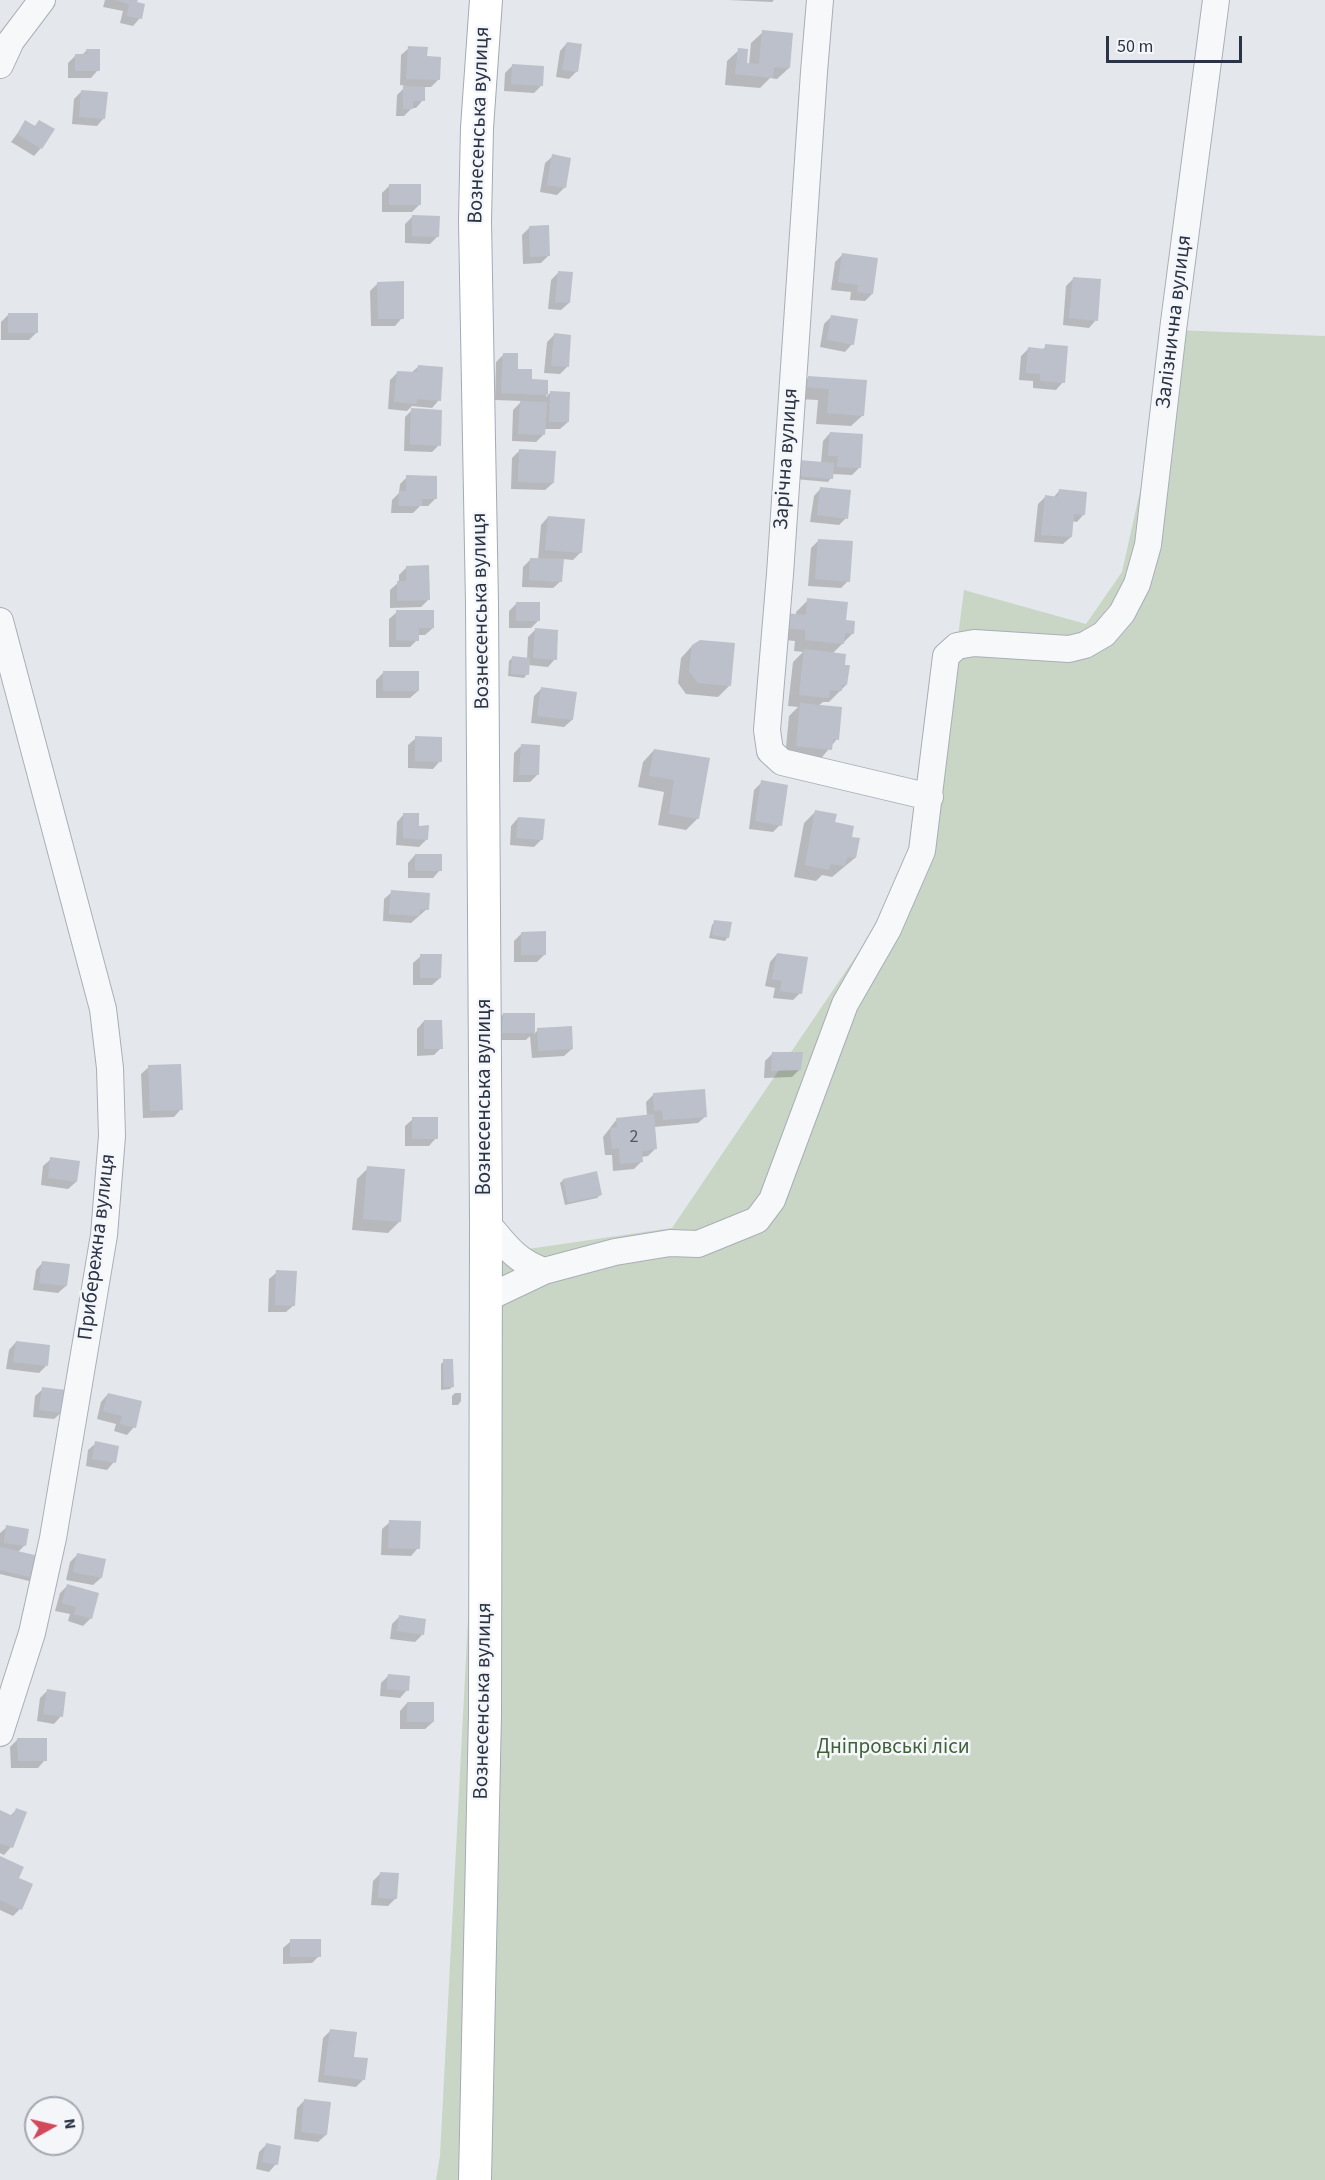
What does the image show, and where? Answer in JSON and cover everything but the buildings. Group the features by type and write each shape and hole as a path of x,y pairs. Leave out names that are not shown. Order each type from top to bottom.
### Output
{"main road":[{"name":"Вознесенська вулиця","path":"475,2180 485,1713 486,1222 482,616 475,221 477,128 486,0"}],"street":[{"path":"0,65 6,34 42,0"},
{"name":"Зарічна вулиця","path":"820,0 767,730 771,751 782,762 930,797"},
{"name":"Залізнична вулиця","path":"930,797 946,656 957,646 974,643 1069,649 1085,645 1104,634 1122,613 1132,594 1148,545 1173,330 1216,0"},
{"name":"Прибережна вулиця","path":"0,621 103,1009 110,1068 112,1136 104,1236 53,1538 32,1633 0,1733"},
{"path":"485,1299 544,1271 615,1252 670,1243 699,1244 757,1220 772,1200 845,1004 888,929 922,851 930,797"},
{"name":"Вознесенська вулиця","path":"486,1222 511,1252 527,1265 544,1271"}],"green space":[{"name":"Дніпровські ліси","path":"1176,330 1325,336 1325,2180 436,2180 440,2156 487,1255 672,1228 917,866 936,806 964,590 1086,624 1122,572"}]}
